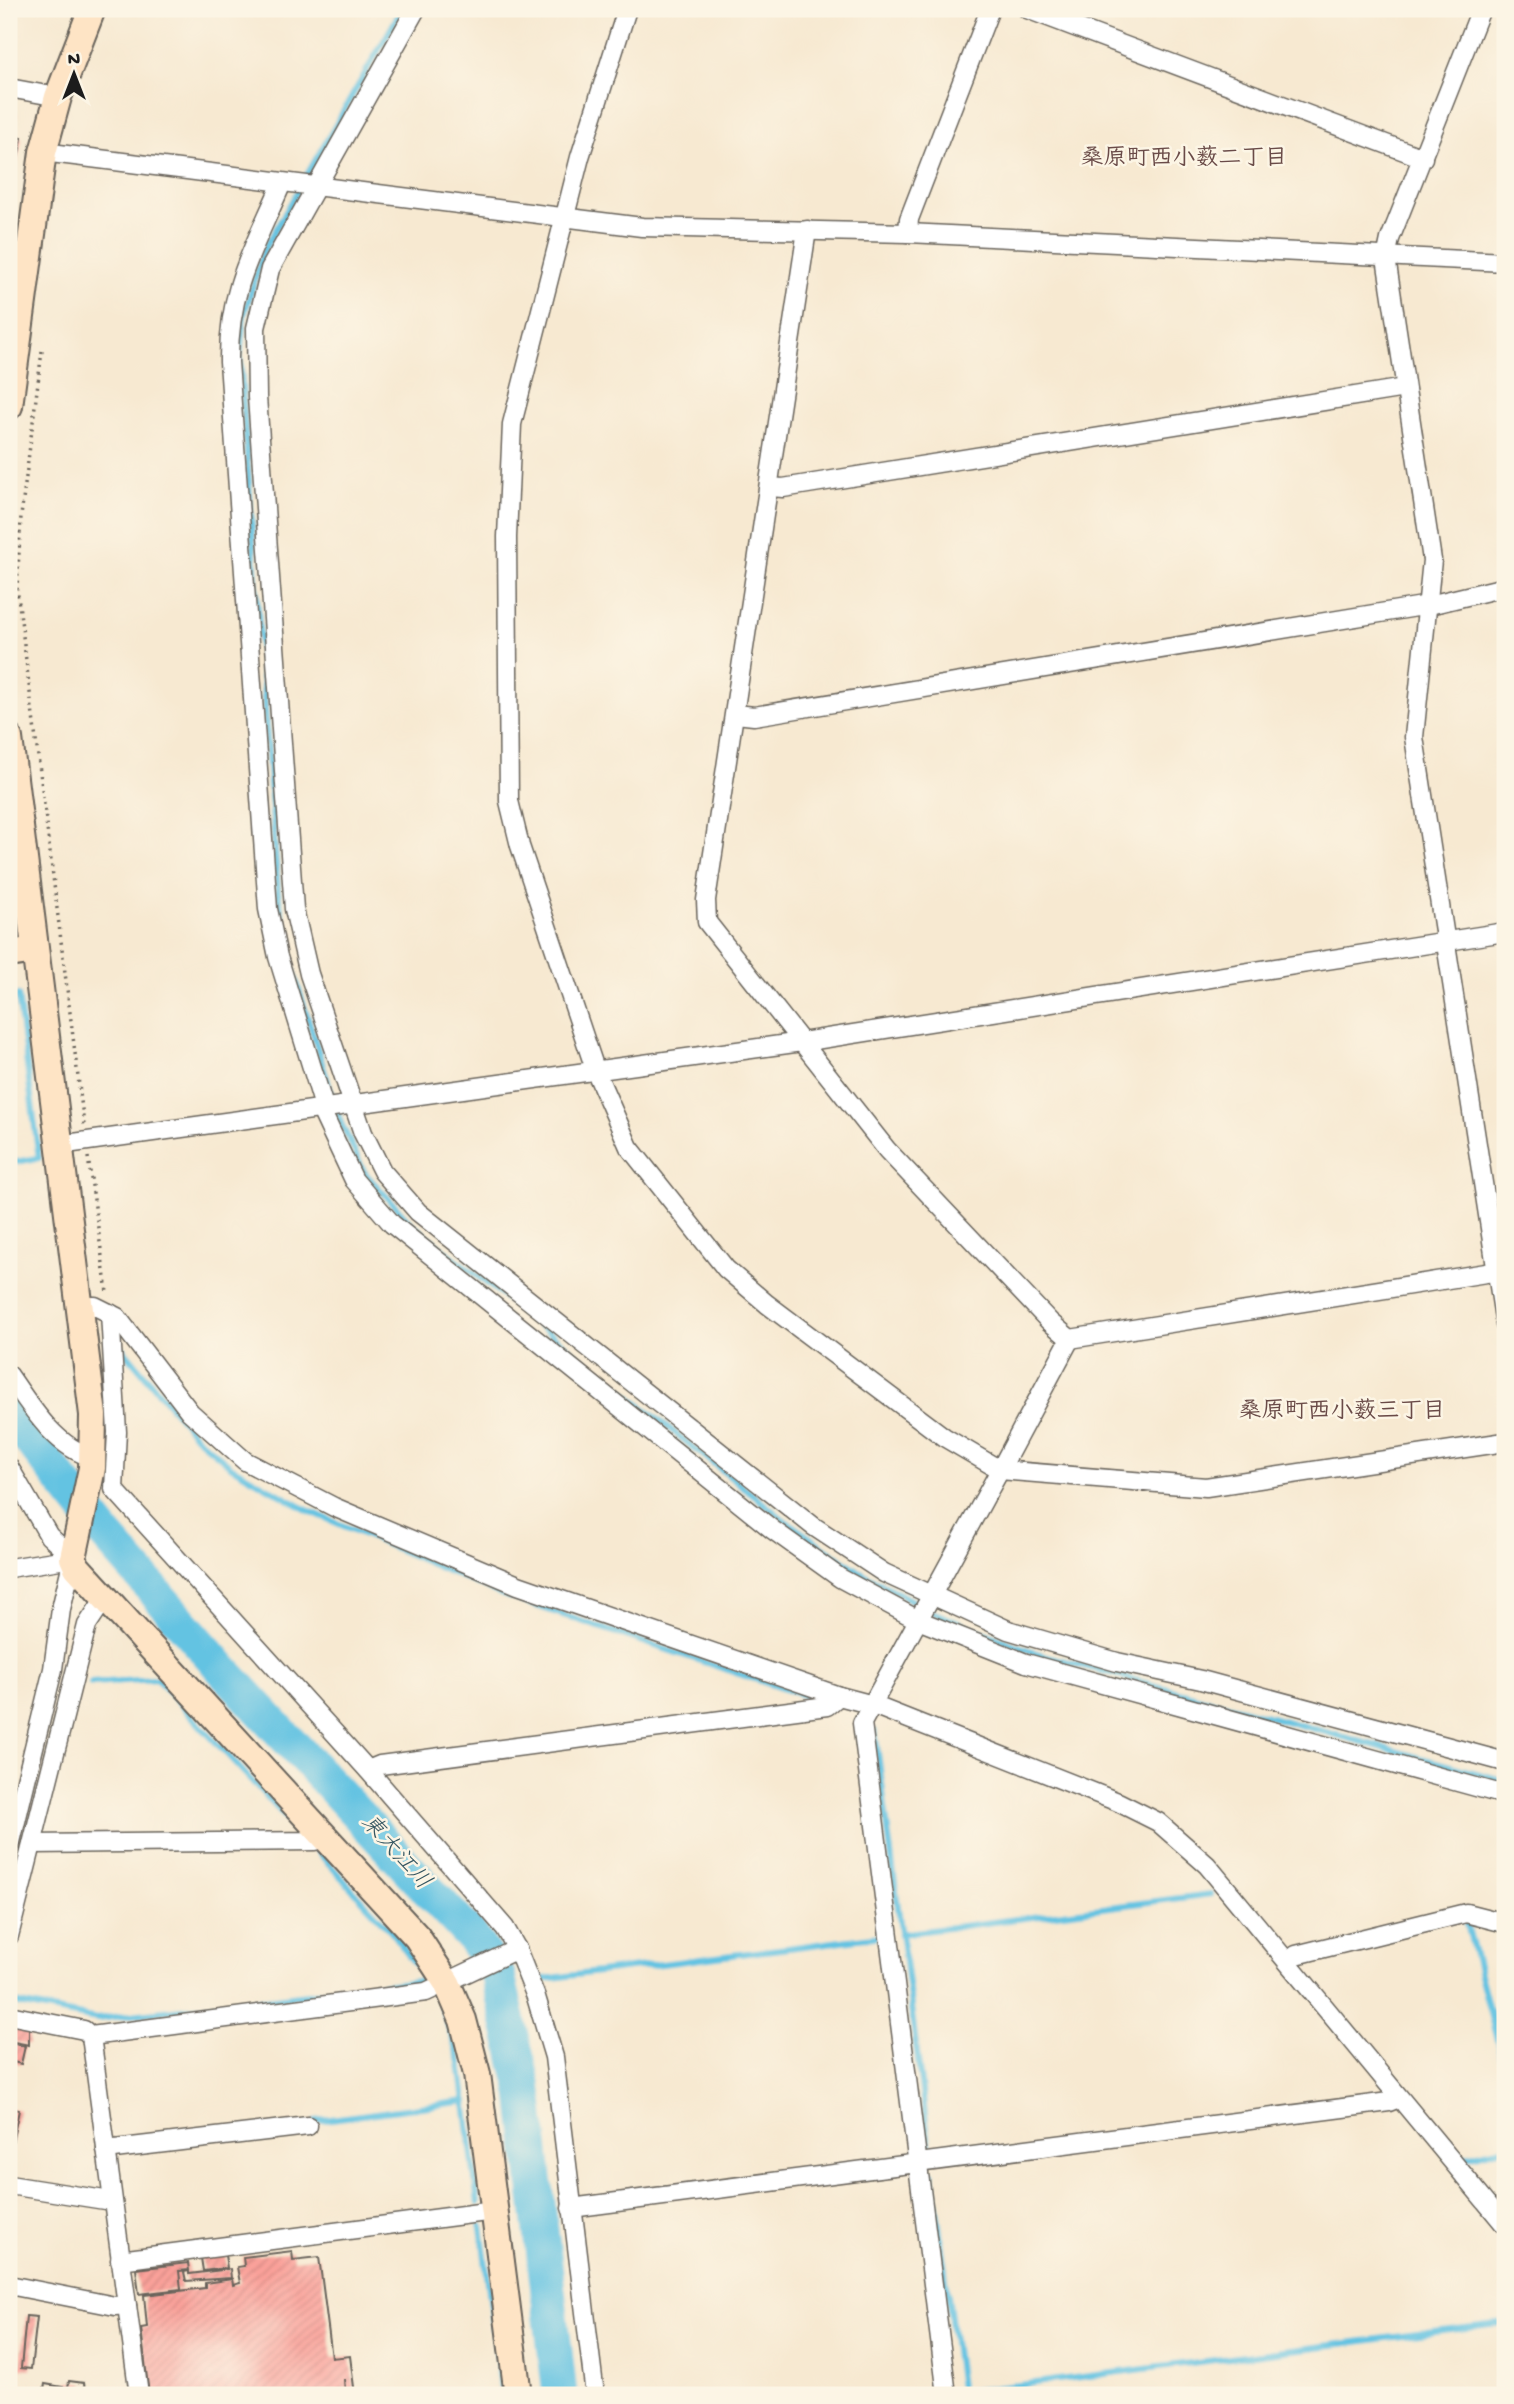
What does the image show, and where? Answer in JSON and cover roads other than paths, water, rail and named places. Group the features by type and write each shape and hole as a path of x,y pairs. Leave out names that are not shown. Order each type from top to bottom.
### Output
{"street":[{"path":"9,406 43,152 58,97 92,9"},
{"path":"416,9 293,225 271,269 256,328 257,397 294,909 309,974 351,1106 382,1171 418,1212 813,1526 884,1573 925,1608 1026,1664 1505,1795"},
{"path":"627,9 563,218 512,424 507,537 509,801 520,846 596,1072 629,1147 726,1269 767,1304 944,1437 1000,1470 1206,1487 1505,1442"},
{"path":"908,233 909,219 990,9"},
{"path":"1027,9 1423,158"},
{"path":"1481,9 1386,258 1432,560 1414,737 1445,941 1501,1271 1505,1325"},
{"path":"9,88 58,97"},
{"path":"43,152 642,227 908,233 1505,262"},
{"path":"286,183 240,276 232,305 229,362 268,909 278,957 325,1110 354,1180 392,1224 774,1530 840,1578 925,1608 1093,1655 1201,1680 1505,1762"},
{"path":"807,230 706,900 707,922 887,1150 1050,1322 1070,1339 1501,1271"},
{"path":"770,487 783,488 1405,388"},
{"path":"736,714 754,716 1429,605 1505,587"},
{"path":"9,1850 53,1669 61,1609 92,1462 93,1415 10,752"},
{"path":"60,1145 802,1042 1505,932"},
{"path":"9,954 35,950"},
{"path":"79,1306 95,1306 117,1317 190,1412 245,1461 334,1507 518,1585 839,1696 873,1705 1118,1802 1158,1822 1207,1865 1505,2225"},
{"path":"110,1313 117,1432 114,1489 368,1770 505,1928 513,1951 536,1997 554,2057 595,2395"},
{"path":"947,2395 862,1723 1070,1339"},
{"path":"9,1375 35,1412 78,1453 92,1462"},
{"path":"9,1467 49,1536 74,1549 106,1598 324,1835 453,1981 477,2074 518,2395"},
{"path":"9,1568 74,1549"},
{"path":"9,1936 86,1625 106,1598"},
{"path":"368,1770 380,1765 827,1706 839,1696"},
{"path":"32,1844 315,1841 324,1835"},
{"path":"1288,1962 1296,1955 1466,1913 1505,1923"},
{"path":"91,2036 426,1992 513,1951"},
{"path":"9,2015 84,2030 91,2036 139,2395"},
{"path":"571,2208 1389,2102 1399,2098"},
{"path":"106,2150 308,2126"},
{"path":"9,2185 111,2201"},
{"path":"120,2260 494,2211"},
{"path":"9,2285 115,2306 127,2305"}],"waterway":[{"path":"402,9 264,250 244,315 240,357 278,892 289,958 341,1123 365,1173 412,1224 787,1522 859,1571 932,1612 1036,1653 1505,1781"},
{"path":"9,1163 39,1158 18,995"},
{"path":"123,1349 196,1437 232,1467 307,1510 503,1595 820,1701"},
{"name":"東大江川","path":"9,1414 108,1538 224,1671 472,1937 498,1976 525,2092 560,2395"},
{"path":"91,1683 157,1679 301,1834"},
{"path":"875,1731 930,2152"},
{"path":"9,2002 97,2019 427,1980 389,1929 318,1852"},
{"path":"900,1934 1211,1894"},
{"path":"1466,1920 1505,2071"},
{"path":"544,1979 881,1936"},
{"path":"440,2001 460,2062 478,2203"},
{"path":"316,2121 466,2101"},
{"path":"1463,2158 1505,2147"},
{"path":"932,2173 961,2395"},
{"path":"481,2226 502,2395"},
{"path":"955,2393 1505,2323"}],"district":[{"name":"桑原町西小薮二丁目","path":"1184,159"},
{"name":"桑原町西小薮三丁目","path":"1342,1412"}]}
